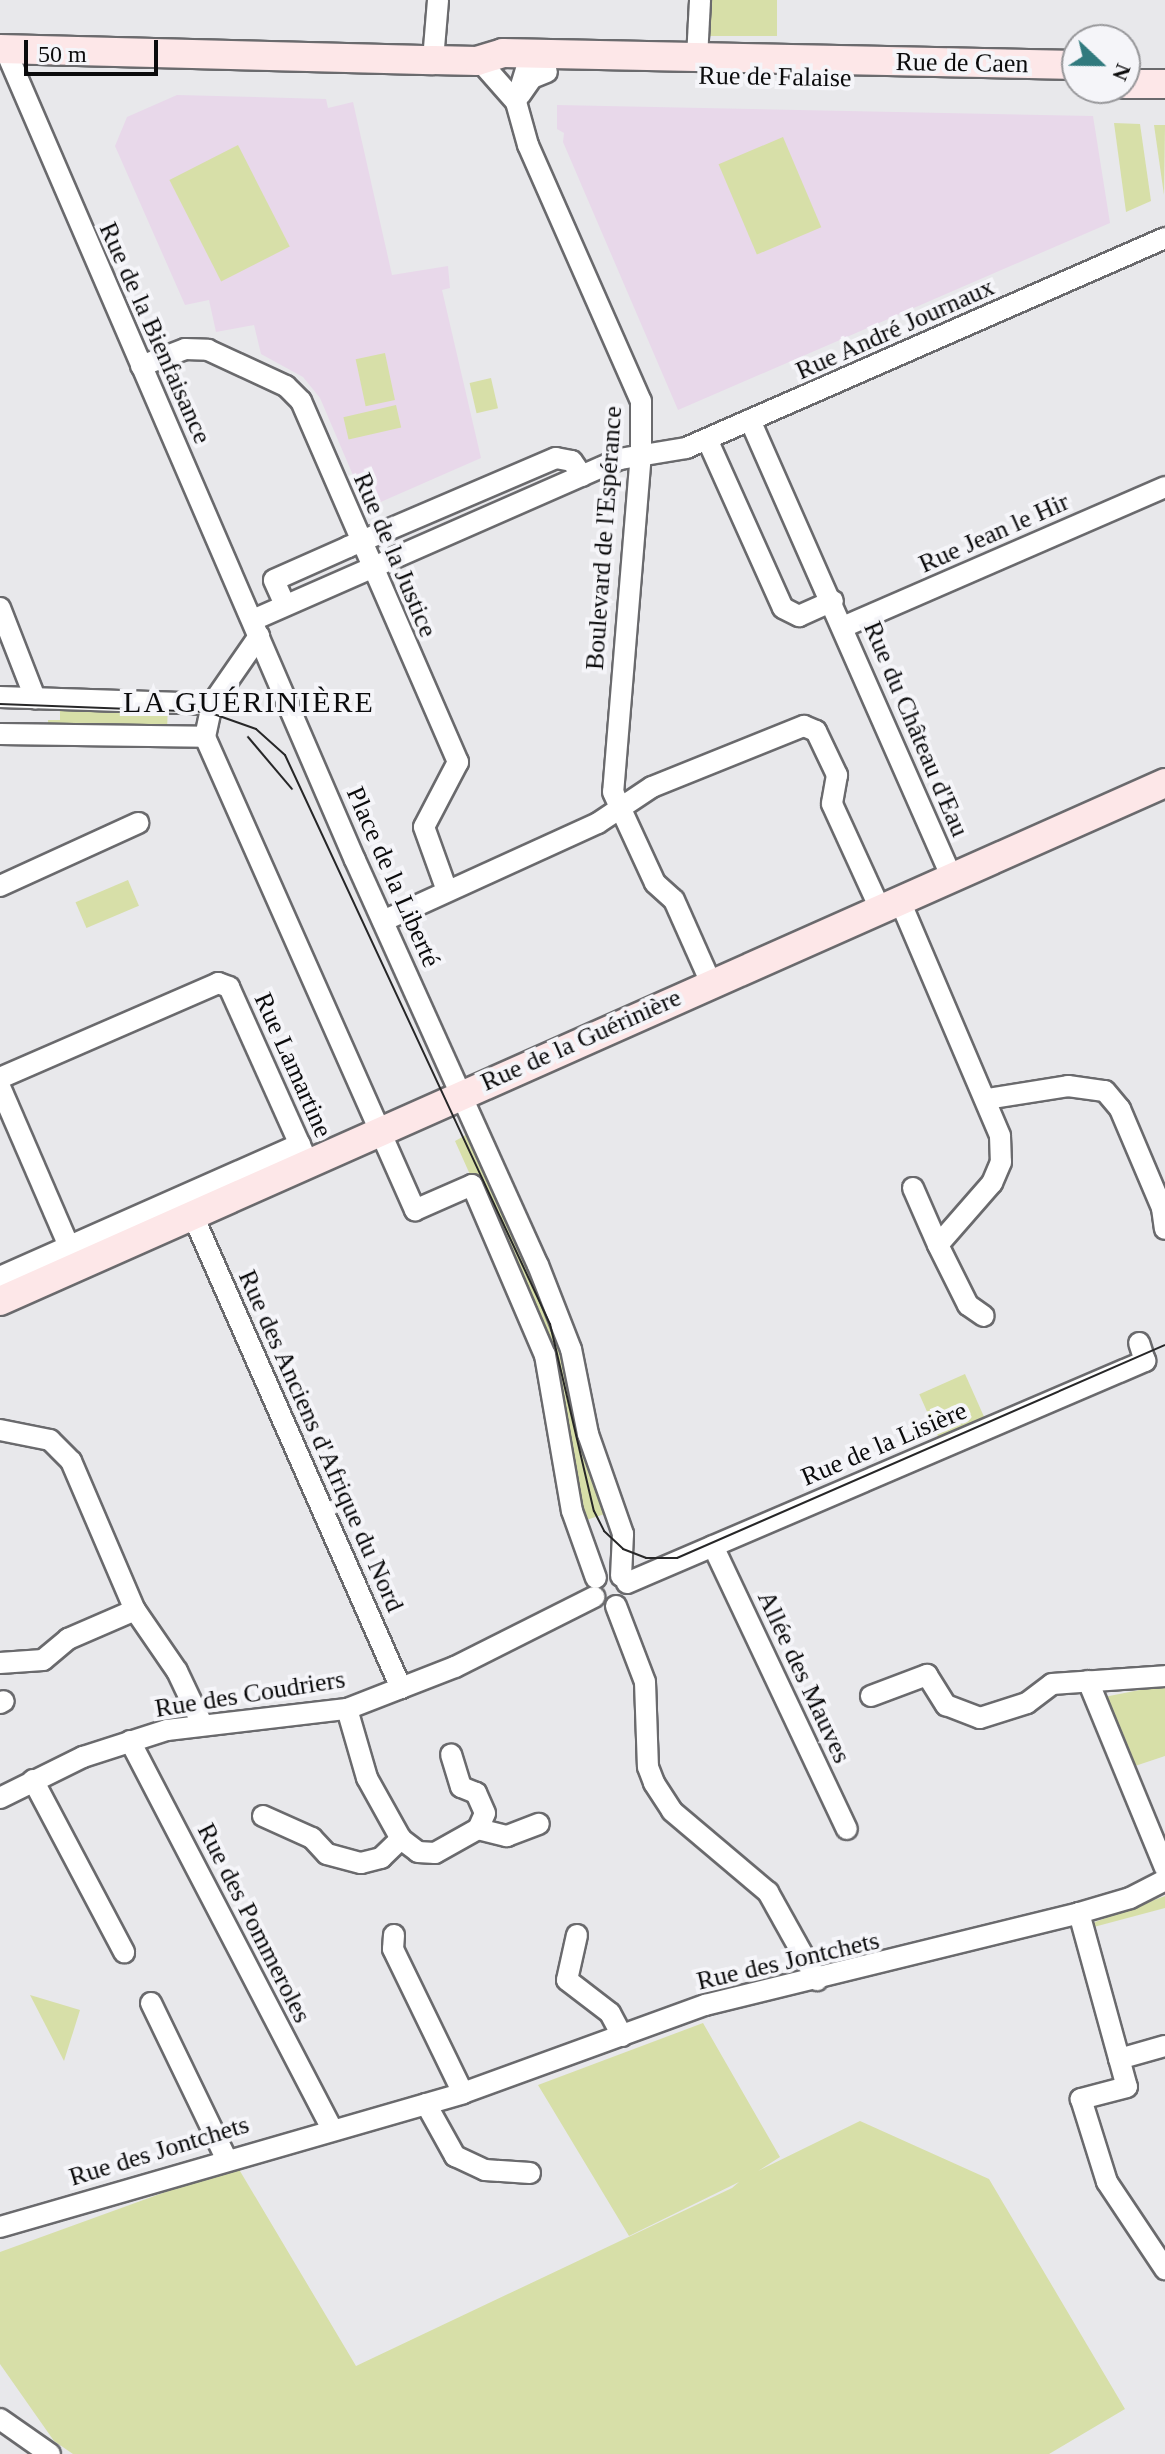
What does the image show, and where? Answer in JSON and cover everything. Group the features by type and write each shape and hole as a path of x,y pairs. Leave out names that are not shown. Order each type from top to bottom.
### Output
{"main road":[{"name":"Rue de Falaise","path":"3,49 433,60 482,65 1061,82"},
{"name":"Rue de Falaise","path":"482,65 503,53 543,66"},
{"name":"Rue de Caen","path":"543,66 697,58 1061,65"},
{"path":"1141,66 1165,67"},
{"path":"1141,84 1165,84"},
{"name":"Rue de la Guérinière","path":"0,1301 73,1256 193,1216 305,1154 381,1131 1165,783"}],"street":[{"path":"433,60 438,0"},
{"path":"697,58 700,0"},
{"name":"Rue de la Bienfaisance","path":"3,49 256,628"},
{"name":"Boulevard de l'Espérance","path":"482,65 516,102 528,145 639,394 641,453 613,792 655,883 674,900 711,983"},
{"path":"516,102 543,66"},
{"name":"Rue André Journaux","path":"256,628 285,605 375,569 582,476 641,453 673,452 707,439 1165,238"},
{"name":"Rue de la Justice","path":"141,366 196,348 294,392 458,762 424,827 447,891"},
{"name":"Rue du Château d'Eau","path":"750,420 833,601 952,878"},
{"name":"Rue du Château d'Eau","path":"707,439 783,608 799,616 833,601"},
{"path":"285,605 274,580 556,458 572,461 582,476"},
{"name":"Rue Jean le Hir","path":"843,627 1165,487"},
{"path":"0,608 35,698"},
{"path":"256,628 244,664 212,704 205,737 415,1210 472,1185 545,1355 572,1511 595,1588 604,1606 616,1606 626,1598 624,1579 608,1572 595,1588"},
{"name":"Place de la Liberté","path":"256,628 383,921 463,1092 571,1349 588,1434 623,1534 624,1579"},
{"path":"244,664 266,669 279,681"},
{"path":"0,697 212,704"},
{"path":"383,921 621,810 652,787 800,727 813,728 837,775 832,804 890,905 987,1099 1000,1136 1001,1162 992,1183 938,1245"},
{"path":"0,734 205,737"},
{"path":"0,886 138,823"},
{"name":"Rue Lamartine","path":"0,1078 218,983 229,987 305,1154"},
{"path":"987,1099 1068,1086 1105,1091 1120,1109 1162,1208 1165,1229"},
{"path":"0,1087 73,1256"},
{"path":"0,1277 73,1256 305,1154"},
{"path":"913,1188 968,1305 984,1316"},
{"name":"Rue des Anciens d'Afrique du Nord","path":"193,1216 401,1688"},
{"name":"Rue de la Lisière","path":"624,1579 713,1546 1145,1361 1139,1343"},
{"path":"0,1430 50,1440 71,1461 135,1610 177,1671 202,1724"},
{"name":"Allée des Mauves","path":"713,1546 847,1829"},
{"name":"Rue des Coudriers","path":"0,1798 33,1780 130,1741 202,1724 347,1709 455,1667 595,1588"},
{"path":"616,1606 645,1682 648,1767 654,1783 672,1811 768,1892 817,1980"},
{"path":"0,1663 43,1660 68,1639 135,1610"},
{"path":"871,1696 927,1675 946,1705 980,1718 1027,1703 1052,1684 1165,1676"},
{"path":"1088,1681 1165,1868"},
{"path":"347,1709 367,1778 401,1839 418,1852 435,1853 478,1829 507,1836 539,1824"},
{"name":"Rue des Pommeroles","path":"130,1741 332,2129"},
{"path":"451,1755 461,1787 483,1802 478,1829"},
{"path":"33,1780 124,1952"},
{"path":"263,1816 312,1838 327,1854 361,1863 381,1858 401,1839"},
{"name":"Rue des Jontchets","path":"0,2227 226,2158 463,2093 705,2005 817,1980 1079,1913 1130,1898 1165,1880"},
{"path":"1079,1913 1127,2087 1081,2099 1107,2182 1165,2269"},
{"path":"394,1935 393,1949 463,2093"},
{"path":"577,1935 567,1980 610,2013 622,2036"},
{"path":"151,2003 226,2158"},
{"path":"1119,2059 1165,2046"},
{"path":"426,2104 455,2156 485,2170 530,2173"},
{"path":"0,2419 50,2454"}],"shaded area":[{"path":"177,95 326,99 328,108 353,102 392,275 448,266 450,288 442,290 481,458 367,508 320,398 303,377 261,354 254,325 216,332 209,300 185,305 115,146 127,117"},
{"path":"557,105 1093,116 1110,223 678,410 563,142 564,133 557,129"}],"green space":[{"path":"707,0 777,0 777,36 707,36"},
{"path":"1114,123 1140,124 1151,201 1126,212"},
{"path":"1154,125 1165,125 1164,195"},
{"path":"783,137 821,227 757,255 719,164"},
{"path":"238,145 290,247 221,282 169,180"},
{"path":"385,353 395,400 366,406 356,359"},
{"path":"491,378 498,408 477,413 470,383"},
{"path":"396,405 401,427 349,440 343,417"},
{"path":"60,703 168,706 167,729 48,726 48,720 60,720"},
{"path":"128,880 139,906 86,928 76,902"},
{"path":"473,1131 559,1339 608,1513 583,1521 530,1309 455,1141"},
{"path":"965,1374 985,1419 939,1439 919,1394"},
{"path":"1165,1685 1165,1756 1132,1767 1099,1698"},
{"path":"1165,1896 1165,1908 1090,1928 1095,1922"},
{"path":"30,1995 80,2010 64,2061"},
{"path":"703,2023 780,2157 758,2171 860,2121 989,2179 1125,2409 1049,2454 73,2454 54,2441 0,2364 0,2252 237,2166 356,2366 732,2188 739,2182 629,2236 538,2085"}],"tram line":[{"path":"0,704 208,712 256,729 285,755 550,1324 594,1511 604,1531 623,1549 646,1558 677,1558 1165,1345"},
{"path":"248,737 292,789"}],"district":[{"name":"LA GUÉRINIÈRE","path":"249,702"}]}
